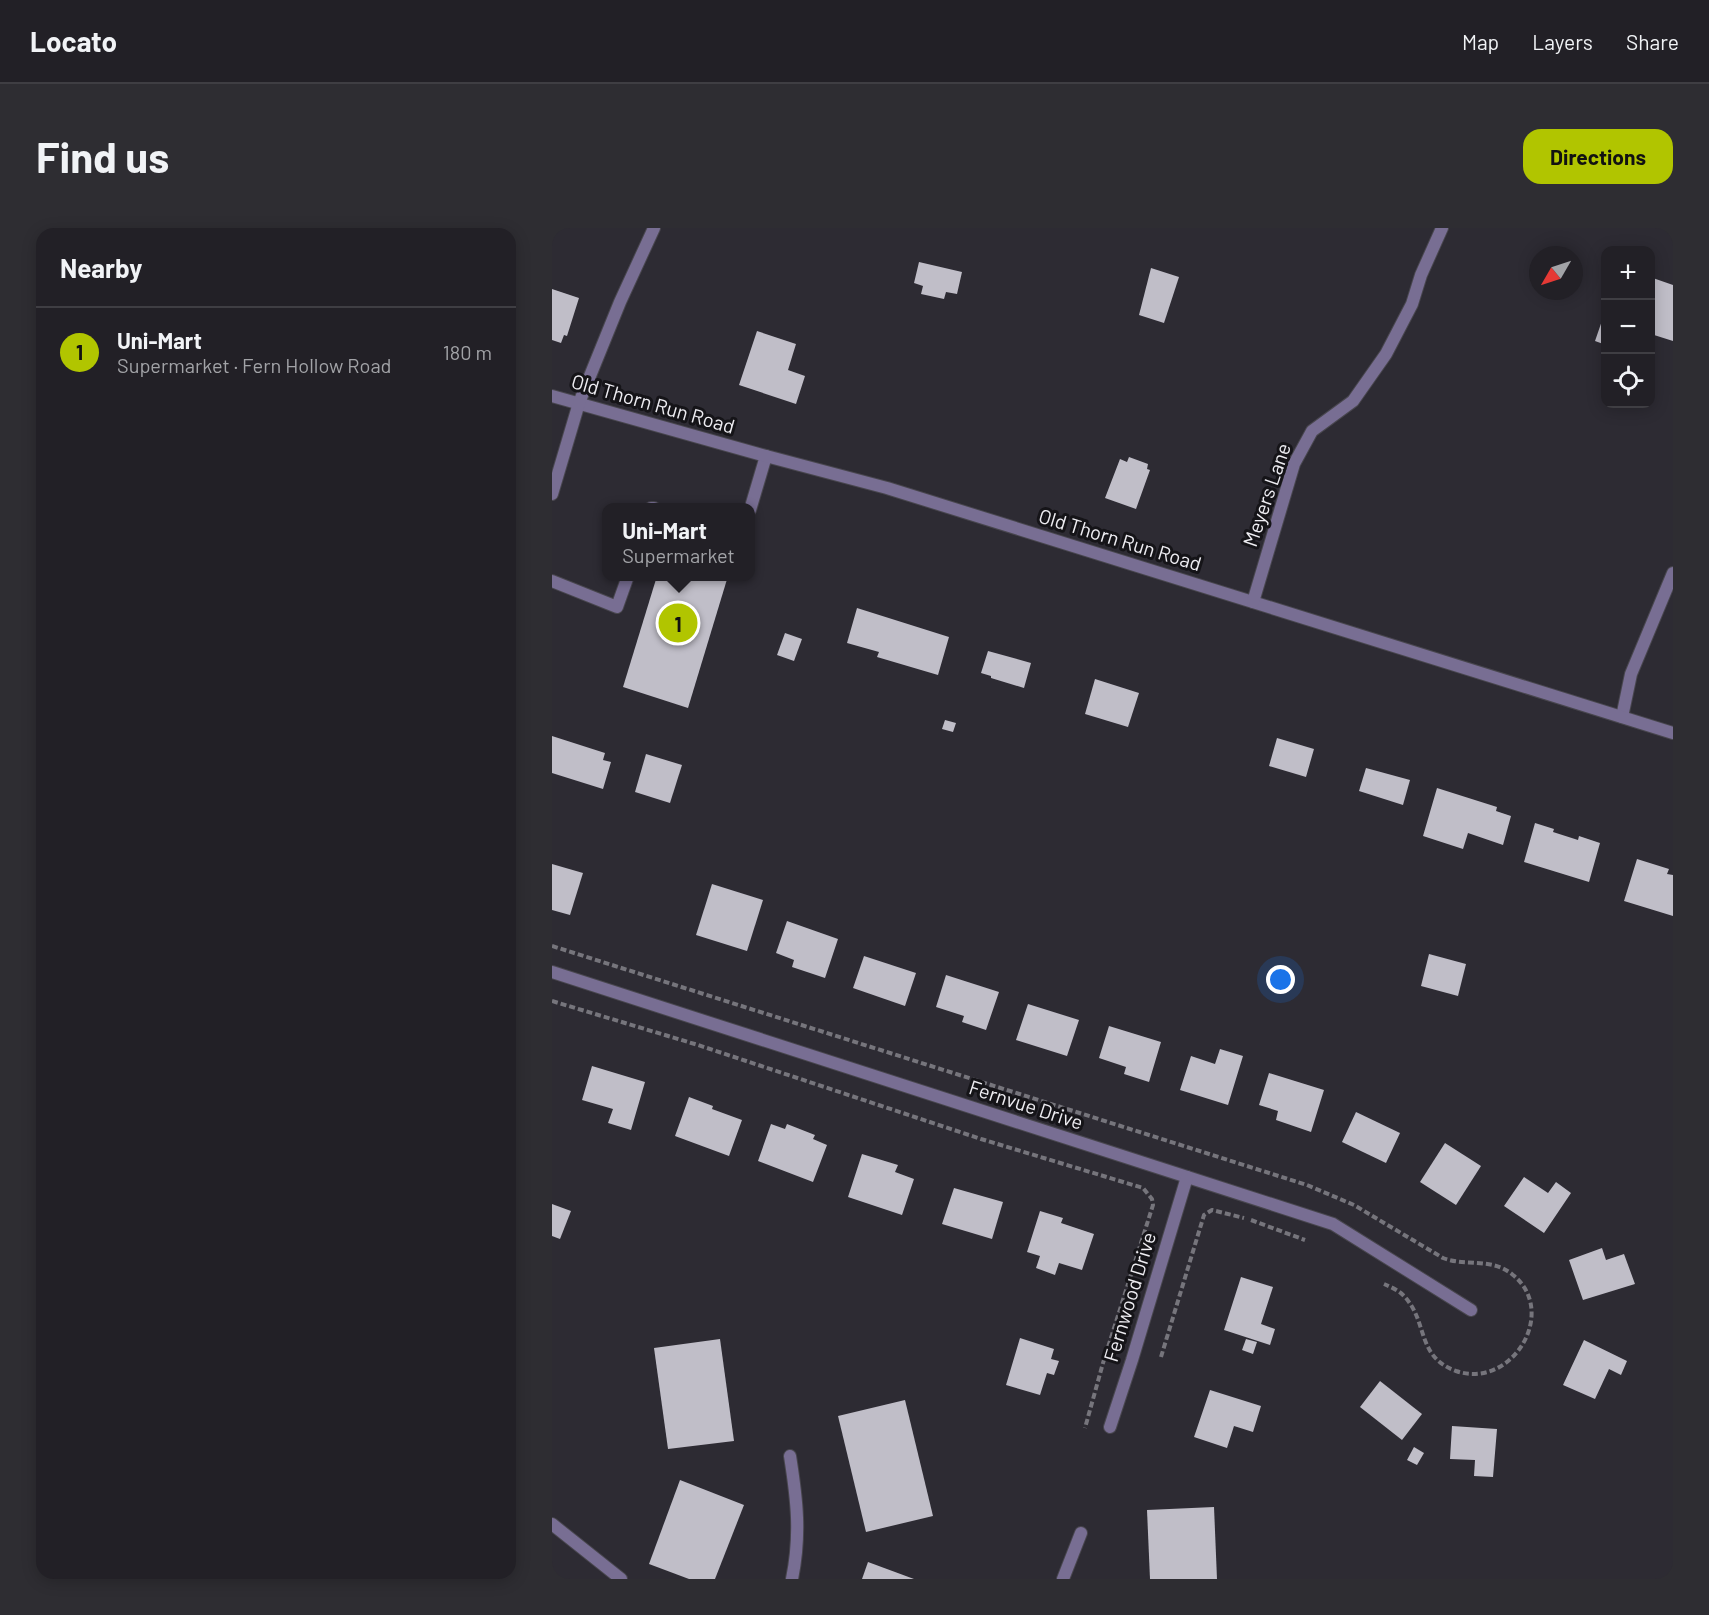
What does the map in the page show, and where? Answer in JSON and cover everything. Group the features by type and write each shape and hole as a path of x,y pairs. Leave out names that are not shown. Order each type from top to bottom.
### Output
{"street":[{"path":"552,494 579,403 620,302 654,228"},
{"name":"Meyers Lane","path":"1253,602 1294,464 1312,431 1353,401 1386,354 1412,304 1420,275 1442,228"},
{"name":"Old Thorn Run Road","path":"552,396 888,488 1673,733"},
{"path":"752,503 766,456"},
{"path":"1622,717 1631,674 1673,573"},
{"path":"552,581 617,607 626,581"},
{"name":"Fernvue Drive","path":"552,972 1333,1224 1471,1310"},
{"name":"Fernwood Drive","path":"1110,1426 1187,1177"},
{"path":"790,1456 798,1507 796,1558 792,1579"},
{"path":"554,1529 621,1579"},
{"path":"1063,1579 1081,1533"}],"path":[{"path":"552,1001 698,1045 868,1103 1143,1188 1152,1199 1153,1205 1085,1428"},
{"path":"1161,1356 1201,1220 1207,1211 1218,1210 1305,1240"}],"building":[{"path":"919,262 962,272 957,294 946,292 944,299 921,294 923,286 914,283"},
{"path":"1151,268 1179,277 1164,323 1139,315"},
{"path":"1655,279 1673,285 1673,341 1655,335"},
{"path":"552,289 579,298 567,336 564,335 561,343 552,340"},
{"path":"1601,324 1601,343 1595,341"},
{"path":"757,331 796,344 788,370 805,376 796,404 739,385"},
{"path":"1129,457 1148,464 1147,469 1150,470 1136,509 1105,498 1120,459 1127,462"},
{"path":"655,581 726,581 688,708 623,687"},
{"path":"857,608 949,637 938,675 877,657 879,652 847,643"},
{"path":"785,633 802,639 794,661 777,655"},
{"path":"988,651 1031,663 1024,688 981,673"},
{"path":"1095,679 1139,693 1128,727 1085,714"},
{"path":"945,720 956,723 953,732 942,729"},
{"path":"552,736 605,753 603,760 611,762 603,789 552,773"},
{"path":"1277,738 1314,749 1306,777 1269,766"},
{"path":"646,754 682,765 670,803 635,792"},
{"path":"1366,768 1410,780 1403,805 1359,791"},
{"path":"1437,788 1497,807 1496,811 1511,816 1503,845 1468,833 1463,849 1423,836"},
{"path":"1535,823 1578,840 1579,836 1600,843 1589,882 1524,862"},
{"path":"1637,859 1669,869 1667,874 1673,875 1673,916 1624,901"},
{"path":"552,864 583,873 570,915 552,910"},
{"path":"712,884 763,900 747,951 696,935"},
{"path":"787,921 838,939 825,978 792,967 794,960 776,953"},
{"path":"1429,954 1466,964 1458,996 1421,986"},
{"path":"864,956 916,973 905,1006 853,988"},
{"path":"946,975 999,992 986,1030 962,1022 964,1016 936,1007"},
{"path":"1028,1004 1079,1020 1067,1056 1016,1040"},
{"path":"1109,1026 1161,1042 1149,1082 1124,1074 1126,1067 1099,1058"},
{"path":"1220,1049 1243,1056 1228,1105 1180,1090 1191,1056 1215,1064"},
{"path":"592,1066 645,1082 631,1130 608,1123 613,1109 582,1100"},
{"path":"1269,1073 1324,1090 1311,1132 1276,1120 1278,1111 1259,1105"},
{"path":"689,1097 713,1106 712,1109 742,1120 729,1156 675,1136"},
{"path":"1356,1112 1400,1133 1386,1163 1342,1142"},
{"path":"771,1124 785,1129 787,1124 815,1135 813,1139 827,1145 813,1182 758,1161"},
{"path":"1445,1143 1481,1166 1456,1205 1420,1182"},
{"path":"862,1154 898,1165 895,1172 914,1179 902,1215 848,1197"},
{"path":"1524,1177 1548,1193 1556,1182 1571,1193 1544,1233 1504,1206"},
{"path":"954,1188 1003,1202 992,1239 942,1224"},
{"path":"552,1204 571,1211 560,1239 552,1236"},
{"path":"1040,1211 1063,1218 1061,1223 1094,1234 1082,1270 1059,1263 1055,1275 1036,1268 1040,1256 1027,1252"},
{"path":"1602,1248 1606,1260 1624,1254 1635,1284 1583,1300 1569,1260"},
{"path":"1241,1277 1273,1287 1261,1324 1275,1329 1270,1345 1224,1330"},
{"path":"1020,1338 1054,1349 1051,1359 1059,1361 1054,1375 1047,1373 1040,1395 1006,1385"},
{"path":"720,1339 734,1441 668,1449 654,1348"},
{"path":"1246,1339 1257,1342 1253,1354 1242,1350"},
{"path":"1584,1340 1627,1361 1621,1375 1609,1369 1595,1399 1563,1385"},
{"path":"1380,1381 1422,1414 1402,1440 1360,1407"},
{"path":"1210,1390 1261,1406 1253,1432 1234,1426 1227,1448 1194,1437"},
{"path":"905,1400 933,1516 866,1532 838,1416"},
{"path":"1452,1426 1497,1429 1493,1477 1474,1476 1475,1460 1450,1459"},
{"path":"1414,1447 1424,1453 1417,1465 1407,1460"},
{"path":"680,1480 744,1505 715,1579 689,1579 649,1564"},
{"path":"1214,1507 1217,1579 1150,1579 1147,1510"},
{"path":"868,1562 914,1579 862,1579"}],"place":[{"name":"Uni-Mart","path":"678,623"}]}
